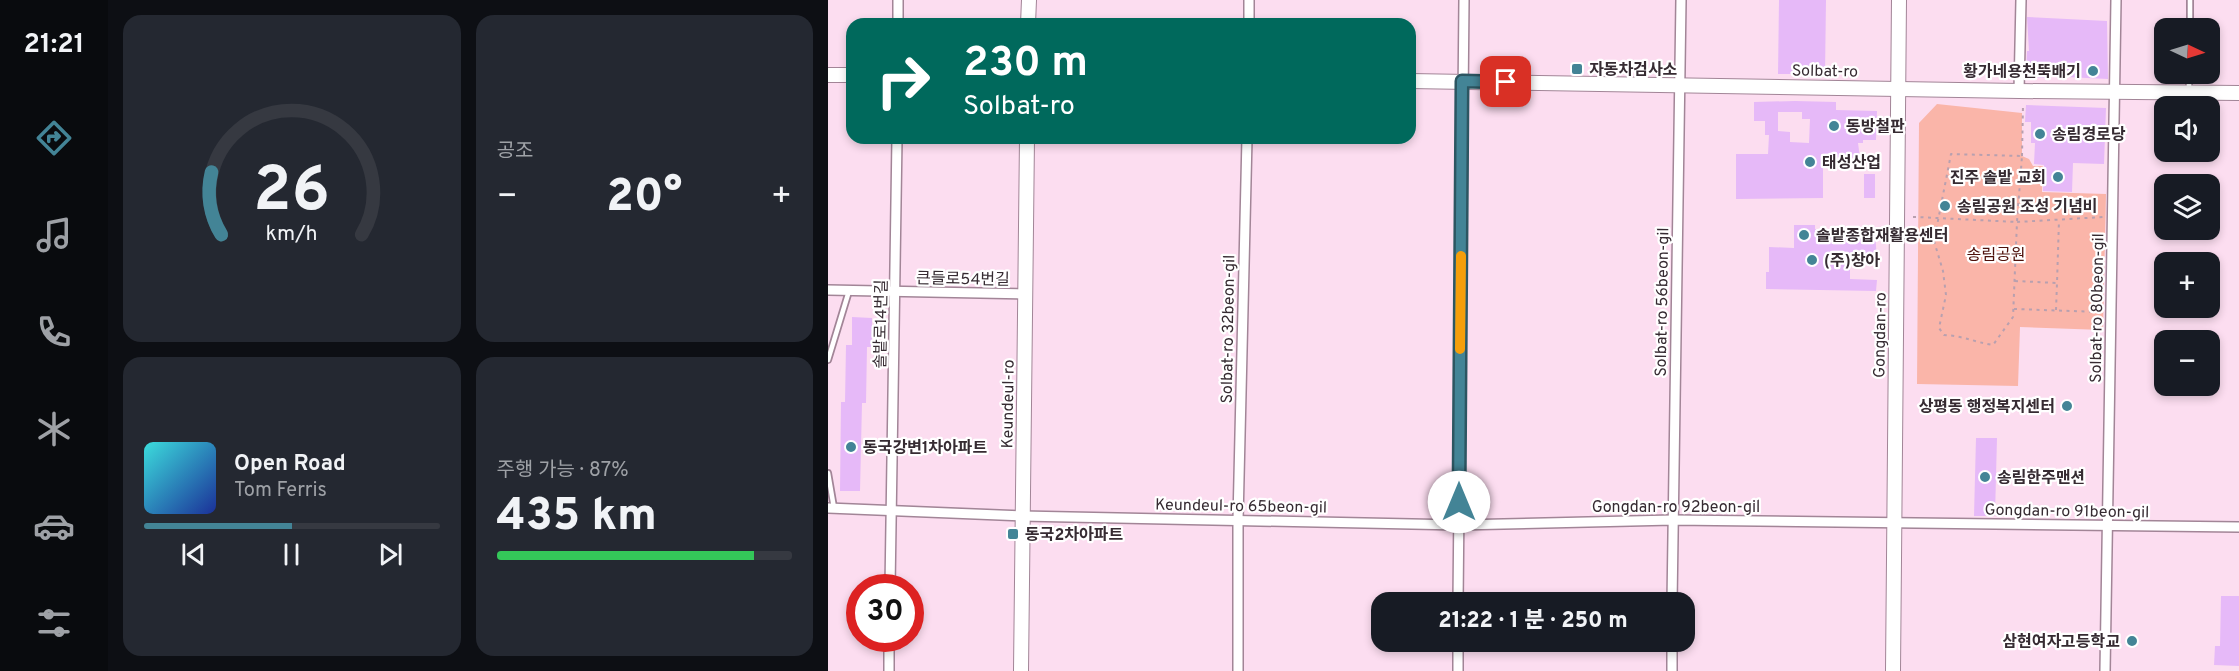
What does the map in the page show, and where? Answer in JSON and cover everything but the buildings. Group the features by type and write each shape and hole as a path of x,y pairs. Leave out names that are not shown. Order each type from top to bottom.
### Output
{"street":[{"path":"898,0 898,18"},
{"path":"1028,18 1029,0"},
{"path":"1248,18 1249,0"},
{"path":"1458,592 1464,0"},
{"name":"Solbat-ro 56beon-gil","path":"1672,592 1681,0"},
{"name":"Gongdan-ro","path":"1893,671 1899,0"},
{"path":"2021,0 2021,91"},
{"name":"Solbat-ro 80beon-gil","path":"2105,671 2116,0"},
{"path":"828,75 846,75"},
{"name":"Solbat-ro","path":"1416,81 2239,93"},
{"name":"솔밭로14번길","path":"890,574 897,144"},
{"name":"Keundeul-ro","path":"1021,671 1027,144"},
{"name":"Solbat-ro 32beon-gil","path":"1238,671 1238,520 1247,144"},
{"name":"큰들로54번길","path":"828,290 1025,294"},
{"name":"Keundeul-ro 65beon-gil","path":"831,508 1022,516 1459,525"},
{"name":"Gongdan-ro 92beon-gil","path":"1459,525 1673,520 1894,522"},
{"name":"Gongdan-ro 91beon-gil","path":"1894,522 2239,527"},
{"path":"889,671 890,652"},
{"path":"1458,652 1458,671"},
{"path":"1672,652 1672,671"}],"lane":[{"path":"2190,0 2190,18"},
{"path":"2189,84 2189,91"},
{"path":"828,360 849,290"},
{"path":"828,473 831,508"}],"path":[{"path":"2021,91 2022,156 2013,317 1993,345 1979,343 1963,336 1944,335 1939,328 1946,296 1943,271 1934,241 1952,154 2022,156"},
{"path":"1913,217 2017,222 2105,217"},
{"path":"2056,310 2059,220"},
{"path":"2015,281 2057,283"},
{"path":"2014,309 2103,312"}],"green space":[{"name":"송림공원","path":"1937,104 2022,113 2022,156 2029,159 2033,166 2043,166 2042,192 2106,194 2103,330 2020,327 2018,386 1917,384 1919,123"}],"slow traffic":[{"path":"1460,349 1461,256"}],"place":[{"name":"자동차검사소","path":"1577,69"},
{"name":"황가네용천뚝배기","path":"2093,71"},
{"name":"동방철판","path":"1834,126"},
{"name":"송림경로당","path":"2040,134"},
{"name":"태성산업","path":"1810,162"},
{"name":"진주 솔밭 교회","path":"2058,177"},
{"name":"송림공원 조성 기념비","path":"1945,206"},
{"name":"솔밭종합재활용센터","path":"1804,235"},
{"name":"(주)창아","path":"1812,260"},
{"name":"상평동 행정복지센터","path":"2067,406"},
{"name":"동국강변1차아파트","path":"851,447"},
{"name":"송림한주맨션","path":"1985,477"},
{"name":"동국2차아파트","path":"1013,534"},
{"name":"삼현여자고등학교","path":"2132,641"}],"route":[{"path":"1459,502 1462,81 1506,82"}]}
